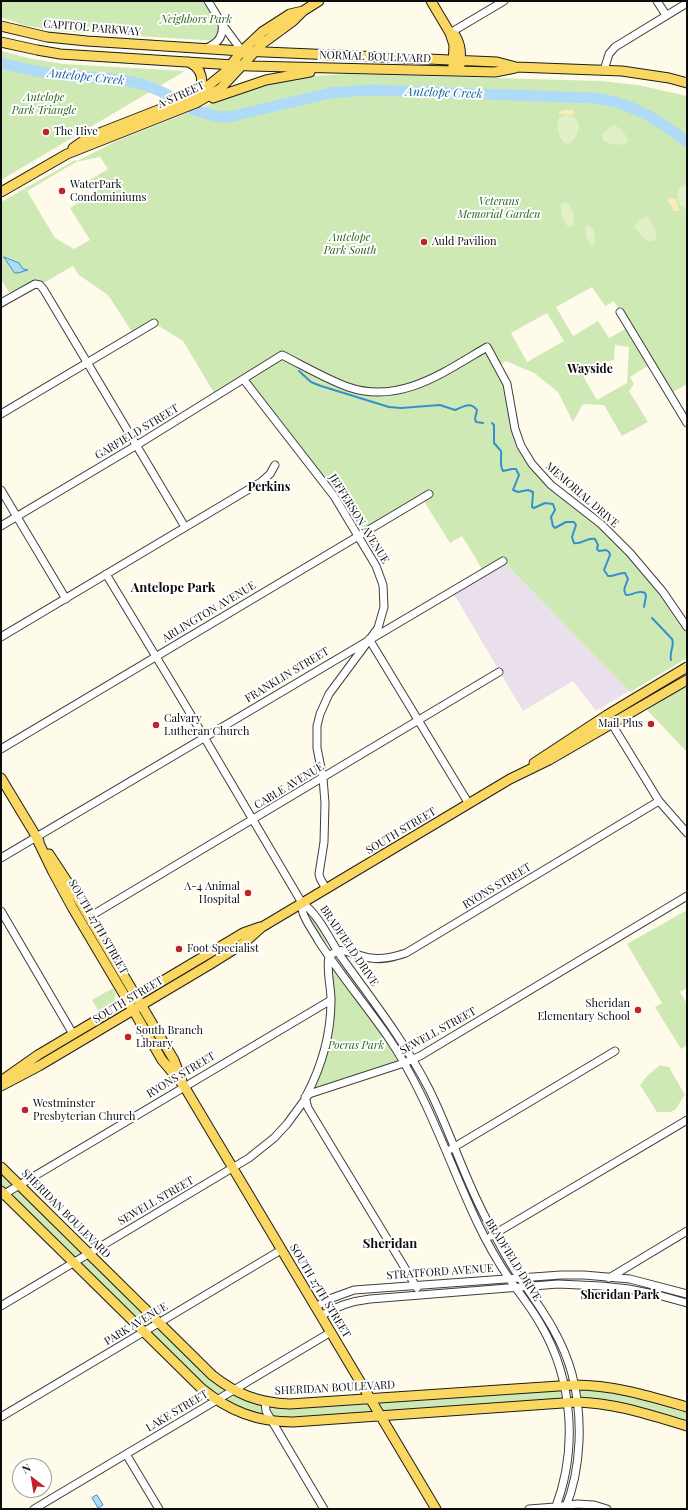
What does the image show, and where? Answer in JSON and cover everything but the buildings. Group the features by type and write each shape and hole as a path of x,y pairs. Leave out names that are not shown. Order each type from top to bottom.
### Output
{"main road":[{"name":"A STREET","path":"1,192 67,154 78,144 91,137 220,89 254,51 274,34 294,21 303,11 319,1"},
{"path":"432,1 450,33 455,35 459,41 461,50 457,60 456,71"},
{"name":"A STREET","path":"195,99 232,64 255,38 270,26 290,14 303,11"},
{"name":"CAPITOL PARKWAY","path":"1,26 59,39 254,51"},
{"path":"1,42 60,54 232,64"},
{"name":"NORMAL BOULEVARD","path":"254,51 497,62 516,67 604,70 669,78 687,83"},
{"path":"184,61 196,66 201,74 202,81 195,99"},
{"name":"NORMAL BOULEVARD","path":"232,64 495,72 516,67"},
{"path":"195,99 278,77 311,71 351,68"},
{"name":"SOUTH STREET","path":"510,780 539,759 607,715 687,667"},
{"name":"SOUTH STREET","path":"1,1086 39,1066 133,1011 244,943 262,927 302,903 510,780 549,760 687,680"},
{"name":"SOUTH 27TH STREET","path":"1,778 36,837 68,900 162,1060 184,1086 331,1332 369,1399 436,1509"},
{"name":"SOUTH 27TH STREET","path":"36,837 64,876 142,1005 174,1060 184,1086"},
{"name":"SOUTH STREET","path":"1,1081 17,1069 73,1034 233,939 250,930 262,927"},
{"name":"SHERIDAN BOULEVARD","path":"1,1167 212,1375 233,1390 265,1402 290,1404 593,1385 636,1392 687,1407"},
{"path":"2,1193 201,1388 216,1400 247,1415 271,1421 293,1422 576,1402 608,1404 687,1426"}],"street":[{"path":"208,1 222,24 242,51 242,65"},
{"path":"450,33 504,1"},
{"path":"657,1 666,15"},
{"path":"604,70 607,57 613,48 687,3"},
{"path":"206,48 214,45 219,40 222,33 222,24"},
{"path":"1,303 31,285 40,285 185,527"},
{"path":"620,312 687,423"},
{"path":"1,414 154,323"},
{"name":"MEMORIAL DRIVE","path":"282,355 349,387 360,390 382,392 403,390 430,380 487,347 506,381 515,428 521,446 532,464 551,485 601,524 630,553 664,592 687,627"},
{"name":"GARFIELD STREET","path":"1,526 244,380 282,355"},
{"name":"JEFFERSON AVENUE","path":"244,380 334,496 376,566 383,585 384,595 381,618 375,633 329,694 320,714 316,738 323,778 325,822 324,842 319,874 326,889"},
{"path":"1,637 260,482 270,474 275,465"},
{"path":"1,490 66,599"},
{"name":"ARLINGTON AVENUE","path":"1,749 429,494"},
{"name":"FRANKLIN STREET","path":"1,858 503,561"},
{"path":"106,574 302,903"},
{"path":"369,639 470,804"},
{"name":"CABLE AVENUE","path":"89,917 499,672"},
{"path":"607,715 659,801 687,833"},
{"name":"RYONS STREET","path":"337,951 380,959 406,953 659,801"},
{"name":"SEWELL STREET","path":"1,1306 249,1158 274,1138 287,1124 305,1097 313,1092 413,1060 687,896"},
{"name":"BRADFIELD DRIVE","path":"302,903 310,908 337,951 389,1022 413,1060 436,1104 481,1209 494,1235 520,1277 546,1314 558,1337 567,1360 574,1385 578,1417 578,1455 566,1507"},
{"name":"BRADFIELD DRIVE","path":"302,903 302,912 329,956 375,1018 404,1063 421,1094 486,1240 509,1278 535,1314 557,1359 565,1386 569,1418 569,1447 557,1508"},
{"path":"1,911 73,1034"},
{"path":"337,951 329,956 328,964 331,1000 325,1050 314,1080 305,1097 308,1108 419,1294"},
{"name":"RYONS STREET","path":"2,1193 19,1185 331,1000"},
{"path":"446,1152 615,1051"},
{"path":"486,1240 687,1120"},
{"path":"600,1286 611,1277 687,1231"},
{"name":"PARK AVENUE","path":"1,1417 281,1250"},
{"name":"STRATFORD AVENUE","path":"315,1307 332,1298 354,1290 562,1275 630,1279 687,1294"},
{"name":"STRATFORD AVENUE","path":"321,1316 330,1310 357,1300 558,1284 600,1286 642,1291 687,1303"},
{"name":"LAKE STREET","path":"34,1509 331,1332"},
{"path":"265,1402 266,1411 271,1421 324,1509"},
{"path":"126,1454 159,1509"},
{"path":"529,1509 557,1508 585,1504 607,1509"}],"shaded area":[{"path":"503,561 629,691 596,711 573,681 523,711 452,591"}],"green space":[{"name":"Neighbors Park","path":"1,1 208,1 222,24 218,41 57,31 23,25 1,17"},
{"name":"Antelope Park Triangle","path":"1,51 28,58 63,64 185,71 1,180"},
{"name":"Antelope Park South","path":"351,74 601,81 638,85 687,96 687,384 670,394 651,364 630,377 634,384 629,391 648,422 622,436 604,405 583,404 573,422 558,392 534,373 506,361 498,366 504,378 513,422 532,464 630,553 687,627 687,658 630,692 503,561 484,572 462,536 450,543 422,498 358,536 334,496 244,380 216,396 183,341 154,323 134,335 108,295 79,275 73,266 40,285 12,297 1,279 1,202 75,160 77,161 117,141 230,96 286,80 311,76","holes":["100,157 108,169 88,181 95,192 70,208 90,240 74,249 55,238 27,191 76,162","592,287 605,306 614,301 629,327 609,338 598,321 573,336 556,307","547,313 564,341 527,362 511,333","615,345 629,347 627,383 597,400 583,376 609,361 614,360"]},
{"path":"567,115 576,119 579,125 576,137 571,142 567,143 563,141 560,136 558,123 560,117"},
{"path":"613,125 618,127 624,133 628,140 626,143 614,144 603,140 602,134"},
{"path":"687,184 687,210 680,205 677,194 679,188"},
{"path":"565,202 570,206 574,215 574,225 570,228 564,221 561,211 561,204"},
{"path":"647,217 653,224 656,233 656,239 651,242 645,239 635,228 639,221"},
{"path":"589,225 593,228 596,242 593,245 590,244 587,238 585,228"},
{"path":"687,685 687,752 647,710"},
{"path":"687,910 687,988 680,992 687,1004 687,1045 681,1049 655,1007 662,1003 627,944"},
{"path":"311,916 327,942 325,944 309,919"},
{"name":"Pocras Park","path":"329,956 404,1063 313,1092 314,1080 328,1033"},
{"path":"344,968 390,1028 406,1055 405,1057 343,970"},
{"path":"113,988 116,994 113,1004 99,1012 92,1000"},
{"path":"660,1065 669,1067 685,1095 676,1110 670,1112 657,1112 640,1085 646,1077"},
{"path":"1,1167 212,1375 265,1402 593,1385 687,1407 687,1426 608,1404 281,1422 216,1400 1,1191"}],"sand":[{"path":"564,110 573,110 575,113 572,115 559,114 559,112"},
{"path":"669,198 676,199 679,211 674,211 668,200"}],"water":[{"path":"4,257 19,263 23,269 28,270 15,273"},
{"path":"97,1495 103,1505 98,1508 92,1498"}],"waterway":[{"name":"Antelope Creek","path":"1,63 53,74 133,82 145,85 170,96"},
{"name":"Antelope Creek","path":"193,110 219,117 229,117 330,93 371,90 593,98 631,107 655,119 687,142"},
{"path":"299,371 311,382 389,407 401,408 440,405 455,410 469,405 477,410 475,419 476,422 483,423"},
{"path":"492,423 494,425 494,443 501,451 503,471 516,469 519,475 513,490 518,492 528,490 533,492 532,507 534,508 545,503 553,504 555,510 551,517 555,528 566,522 574,522 576,525 572,537 574,543 595,539 598,545 597,549 599,551 606,550 609,552 610,555 604,570 608,576 625,573 628,579 624,591 626,595 640,592 645,593 646,596 644,607"},
{"path":"652,618 673,641 671,660"}],"place":[{"name":"The Hive","path":"46,132"},
{"name":"WaterPark Condominiums","path":"62,191"},
{"name":"Auld Pavilion","path":"424,242"},
{"name":"Mail Plus","path":"651,724"},
{"name":"Calvary Lutheran Church","path":"156,725"},
{"name":"A-4 Animal Hospital","path":"248,893"},
{"name":"Foot Specialist","path":"179,949"},
{"name":"Sheridan Elementary School","path":"638,1010"},
{"name":"South Branch Library","path":"128,1037"},
{"name":"Westminster Presbyterian Church","path":"25,1110"}],"district":[{"name":"Wayside","path":"590,369"},
{"name":"Perkins","path":"269,487"},
{"name":"Antelope Park","path":"173,588"},
{"name":"Sheridan","path":"390,1244"},
{"name":"Sheridan Park","path":"620,1295"}],"park label":[{"name":"Veterans Memorial Garden","path":"499,208"}]}
